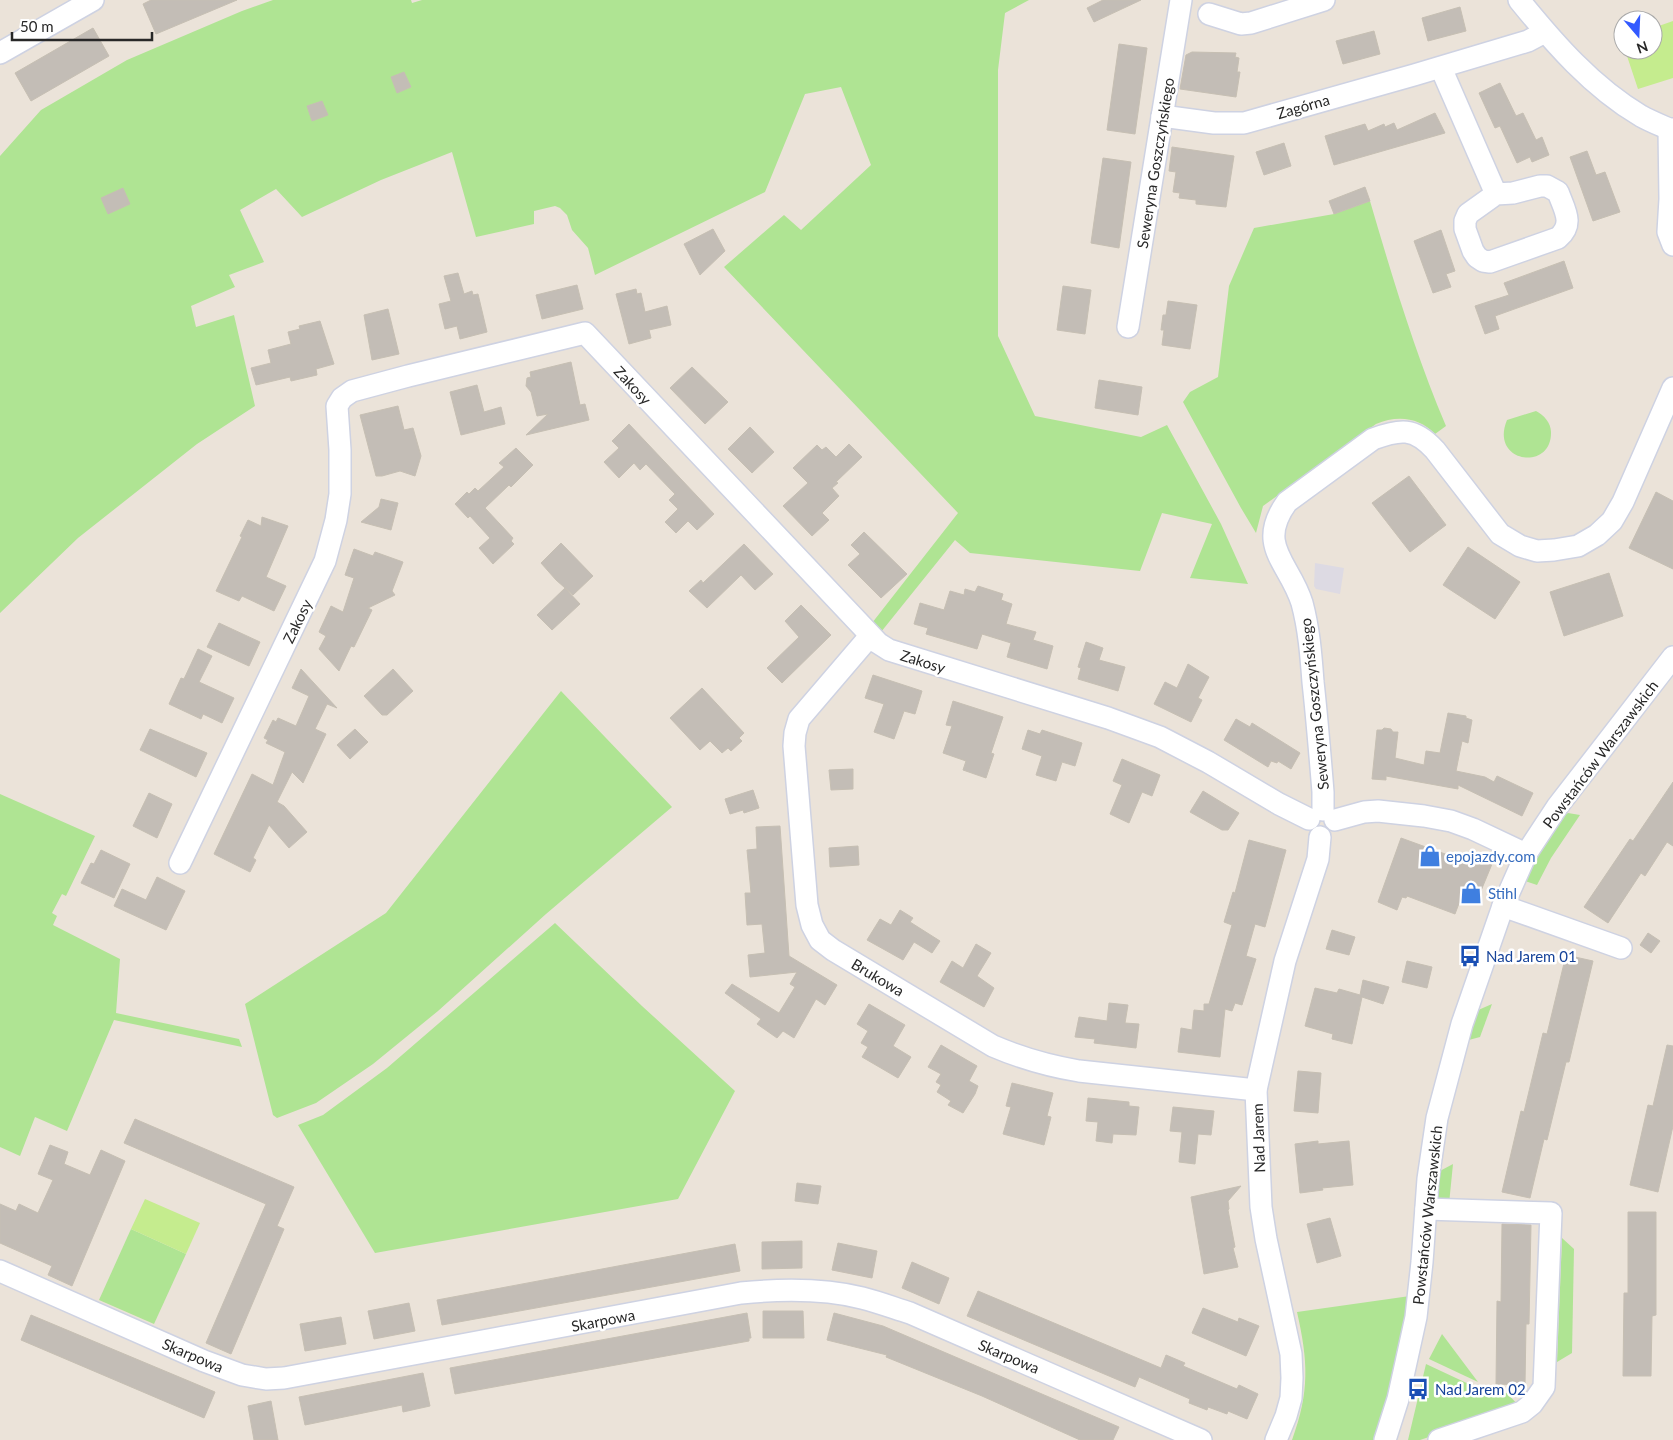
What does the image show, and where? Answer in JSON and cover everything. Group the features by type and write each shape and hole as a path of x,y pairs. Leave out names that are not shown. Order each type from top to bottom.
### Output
{"street":[{"path":"0,53 93,0"},
{"name":"Seweryna Goszczyńskiego","path":"1128,327 1181,0"},
{"path":"1209,14 1241,24 1251,24 1324,0"},
{"path":"1519,0 1544,32 1580,69 1609,94 1641,116 1671,129 1668,232 1673,245"},
{"name":"Zagórna","path":"1162,116 1214,123 1244,123 1441,68 1528,41 1544,32"},
{"path":"1441,68 1496,194"},
{"path":"1540,186 1553,188 1558,192 1568,226 1565,232 1558,238 1490,262 1483,261 1477,257 1474,251 1465,229 1465,221 1468,214 1496,194 1513,193 1540,186"},
{"name":"Zakosy","path":"180,863 325,561 336,520 340,494 337,406 342,398 352,390 585,333 870,636 889,650 1108,718 1160,737 1208,762 1279,804 1322,816"},
{"name":"Seweryna Goszczyńskiego","path":"1322,816 1323,792 1309,634 1297,589 1273,542 1279,513 1287,502 1372,439 1388,433 1406,431 1417,434 1432,446 1500,534 1520,546 1537,551 1578,546 1596,535 1612,521 1623,502 1673,388"},
{"name":"Brukowa","path":"870,636 799,719 795,733 794,746 807,905 812,925 820,940 833,950 993,1046 1017,1056 1051,1066 1079,1070 1256,1090"},
{"name":"Powstańców Warszawskich","path":"1385,1440 1398,1399 1416,1317 1432,1151 1444,1088 1465,1015 1503,906 1526,854 1557,807 1672,660"},
{"path":"1322,816 1378,811 1451,821 1474,829 1526,854"},
{"name":"Nad Jarem","path":"1276,1440 1291,1398 1292,1362 1266,1240 1261,1207 1256,1090 1285,961 1318,859 1320,837 1333,832 1322,816"},
{"path":"1503,906 1621,948"},
{"path":"1426,1209 1551,1213 1544,1387 1525,1410 1439,1440"},
{"name":"Skarpowa","path":"0,1271 204,1361 242,1375 266,1379 284,1378 741,1293 774,1290 825,1291 861,1298 910,1313 1201,1440"}],"shaded area":[{"path":"1315,563 1344,568 1340,594 1316,589 1314,586"}],"green space":[{"path":"273,0 411,0 412,3 422,0 1029,0 1005,13 998,70 998,336 1035,416 1141,437 1167,425 1221,524 1248,584 1190,578 1212,524 1162,513 1140,571 970,553 955,540 881,632 872,623 958,513 724,267 784,215 801,230 871,165 841,87 805,94 765,192 595,275 588,248 572,230 567,215 555,206 534,211 534,224 476,237 452,152 381,180 302,217 276,189 240,210 264,262 229,275 235,287 191,306 196,327 234,315 255,406 197,444 78,538 0,613 0,156 41,110 127,60 242,11"},
{"path":"1673,21 1673,78 1638,89 1628,60 1663,60 1663,24"},
{"path":"1370,201 1414,343 1446,426 1435,434 1422,424 1407,419 1392,419 1376,424 1263,506 1256,533 1183,402 1190,392 1218,377 1229,286 1254,228 1334,214"},
{"path":"1536,411 1550,425 1549,445 1542,453 1533,457 1523,457 1513,453 1506,446 1504,435 1507,420"},
{"path":"561,691 672,807 546,914 438,1011 373,1064 316,1103 277,1118 273,1115 245,1004 386,913"},
{"path":"0,794 95,836 66,896 62,894 52,913 57,916 53,925 120,959 116,1013 239,1039 242,1047 114,1020 67,1131 35,1117 20,1156 0,1147"},
{"path":"1568,813 1580,815 1551,858 1537,885 1525,881 1550,834"},
{"path":"555,923 735,1091 678,1199 375,1253 298,1125 323,1115 387,1068"},
{"path":"1492,1004 1480,1037 1465,1041 1476,1011"},
{"path":"1453,1164 1449,1204 1445,1205 1437,1198 1438,1172"},
{"path":"145,1199 200,1223 186,1254 131,1229"},
{"path":"131,1229 186,1254 154,1324 99,1300"},
{"path":"1562,1238 1574,1249 1572,1353 1557,1362"},
{"path":"1410,1296 1383,1421 1374,1440 1292,1440 1302,1406 1305,1376 1305,1361 1297,1312"},
{"path":"1442,1334 1478,1382 1429,1359"},
{"path":"1426,1364 1488,1393 1507,1393 1518,1405 1509,1410 1420,1440 1408,1440"}],"building":[{"path":"151,0 237,0 156,34 143,4"},
{"path":"1103,0 1141,0 1094,22 1087,8"},
{"path":"1460,7 1466,31 1428,41 1422,18"},
{"path":"93,28 109,56 31,101 15,73"},
{"path":"1374,31 1380,54 1343,64 1336,41"},
{"path":"1119,44 1147,48 1135,134 1107,130"},
{"path":"1192,52 1236,53 1235,57 1239,58 1237,72 1240,72 1236,97 1180,89 1186,55"},
{"path":"404,72 411,87 397,93 391,77"},
{"path":"1500,83 1516,116 1523,113 1536,140 1542,137 1549,155 1532,162 1530,157 1517,163 1500,126 1495,128 1479,93"},
{"path":"322,101 328,115 312,121 307,106"},
{"path":"1435,113 1445,133 1334,165 1325,136 1365,124 1368,131 1384,124 1385,127 1394,123 1397,130"},
{"path":"1284,143 1291,166 1264,175 1256,152"},
{"path":"1172,147 1234,156 1226,207 1196,204 1196,200 1179,198 1180,193 1173,192 1176,172 1169,171"},
{"path":"1587,151 1596,175 1605,172 1620,212 1593,221 1570,157"},
{"path":"1103,158 1131,162 1119,248 1091,243"},
{"path":"1365,187 1370,201 1334,214 1329,201"},
{"path":"123,188 130,204 108,214 101,198"},
{"path":"713,229 725,251 700,275 684,244"},
{"path":"1441,230 1455,271 1446,274 1451,287 1433,293 1414,241"},
{"path":"1564,261 1573,288 1495,316 1499,329 1485,334 1475,306 1509,295 1504,283"},
{"path":"458,273 464,294 472,291 473,295 478,294 487,332 460,339 457,326 445,329 439,304 451,301 444,276"},
{"path":"577,285 583,309 542,319 536,295"},
{"path":"1063,286 1091,290 1085,334 1057,330"},
{"path":"636,289 637,294 641,293 645,312 667,306 671,325 649,330 651,338 629,344 616,294"},
{"path":"1168,301 1197,305 1190,349 1162,345 1163,315 1166,315"},
{"path":"388,309 399,354 372,360 364,315"},
{"path":"320,321 334,364 316,369 317,375 291,381 290,377 256,385 251,368 271,363 268,350 291,344 288,332 300,329 299,326"},
{"path":"571,362 580,405 585,404 589,420 526,435 548,414 537,416 531,392 526,386 527,378 531,377 530,372"},
{"path":"692,367 728,402 705,424 670,388"},
{"path":"1099,380 1142,387 1138,415 1095,408"},
{"path":"477,385 484,412 501,407 505,424 461,435 450,392"},
{"path":"398,406 404,430 413,428 421,456 415,476 400,471 376,476 360,415"},
{"path":"629,424 714,514 697,530 688,521 676,533 665,522 678,509 669,500 675,494 646,464 640,470 634,463 619,478 604,462 619,448 612,441"},
{"path":"750,427 774,452 752,473 728,449"},
{"path":"849,444 862,457 832,488 839,496 822,513 829,520 812,536 783,506 808,483 793,468 817,445 822,450 826,447 836,457"},
{"path":"516,448 533,465 511,487 509,485 485,508 513,538 511,541 514,544 493,564 479,548 490,538 470,516 468,518 455,504 467,492 469,494 475,488 478,491 504,467 499,463"},
{"path":"1409,476 1446,525 1410,552 1372,503"},
{"path":"1656,492 1673,501 1673,569 1629,548"},
{"path":"381,499 398,503 391,530 361,522 379,507"},
{"path":"262,517 288,526 266,577 286,586 274,611 242,596 239,601 216,591 242,537 240,536 248,520 261,526"},
{"path":"864,532 907,574 881,598 848,565 860,554 851,545"},
{"path":"561,543 593,576 573,595 541,563"},
{"path":"744,544 773,574 755,590 741,575 707,608 689,591 701,580 703,583"},
{"path":"1468,547 1520,582 1495,619 1443,585"},
{"path":"354,549 373,556 375,552 403,562 392,591 395,595 368,608 372,610 354,647 351,646 339,671 319,649 326,636 319,632 331,606 343,612 354,578 345,575"},
{"path":"1609,573 1623,616 1564,636 1550,592"},
{"path":"978,586 1003,594 1001,600 1012,604 1006,624 1036,632 1033,640 1053,646 1047,669 1007,657 1011,643 982,634 977,649 926,634 928,628 914,624 920,603 944,610 950,591 964,595 965,589 975,592"},
{"path":"565,588 580,604 552,630 537,615"},
{"path":"801,605 831,635 782,683 767,668 799,637 785,621"},
{"path":"219,623 260,642 249,666 207,647"},
{"path":"1086,642 1103,648 1099,660 1125,667 1118,691 1078,679 1081,668 1078,667"},
{"path":"198,649 212,656 199,682 234,698 222,723 203,714 201,719 169,704 181,678 184,679"},
{"path":"1188,664 1209,677 1198,698 1202,700 1191,722 1154,704 1165,682 1177,688"},
{"path":"301,669 337,708 327,704 315,729 326,734 303,783 292,772 277,802 284,806 307,832 289,848 269,825 253,858 256,860 250,872 214,854 252,774 273,785 285,752 266,743 268,740 264,738 273,720 276,722 278,718 296,726 309,696 292,688"},
{"path":"393,669 413,691 387,715 382,715 364,696"},
{"path":"873,675 922,691 915,714 904,711 894,739 874,732 884,704 865,698"},
{"path":"702,688 744,733 739,738 742,741 731,751 728,748 722,753 710,741 700,750 670,718"},
{"path":"953,701 1003,717 991,753 994,754 986,778 963,770 966,761 943,753 952,726 946,725"},
{"path":"1448,713 1466,716 1466,718 1472,720 1468,743 1462,741 1456,771 1485,777 1494,782 1497,776 1533,793 1522,816 1458,785 1458,789 1386,776 1386,780 1372,779 1377,730 1384,728 1398,732 1395,758 1424,765 1426,751 1440,753"},
{"path":"1236,719 1250,727 1252,723 1300,753 1291,769 1278,761 1277,763 1271,761 1268,767 1224,740"},
{"path":"150,729 207,753 196,777 140,750"},
{"path":"355,729 368,742 350,759 337,745"},
{"path":"1028,730 1040,734 1042,730 1082,743 1075,766 1062,762 1056,781 1036,775 1042,756 1022,749"},
{"path":"1122,759 1160,775 1152,796 1142,792 1129,823 1110,814 1122,785 1113,781"},
{"path":"853,769 853,789 831,790 829,770"},
{"path":"1673,782 1673,846 1667,842 1645,876 1641,873 1608,923 1584,907 1630,839 1633,841"},
{"path":"753,790 759,808 744,813 743,810 730,814 725,799"},
{"path":"1203,791 1239,813 1228,830 1222,830 1190,812"},
{"path":"149,793 172,804 157,838 133,826"},
{"path":"780,826 789,956 837,985 825,1005 816,999 794,1038 783,1031 777,1038 757,1024 761,1019 725,993 732,984 779,1013 795,987 790,984 797,972 750,977 748,955 765,953 762,924 747,925 745,893 751,893 747,850 757,849 756,827"},
{"path":"1401,838 1459,859 1466,854 1492,864 1478,898 1476,897 1474,903 1461,898 1455,914 1407,896 1406,898 1402,897 1397,910 1378,902"},
{"path":"1249,840 1286,850 1265,927 1255,924 1246,956 1256,959 1242,1005 1235,1003 1232,1011 1225,1009 1220,1057 1178,1052 1181,1028 1192,1030 1194,1010 1204,1011 1204,1004 1209,1004 1232,925 1224,922 1233,892 1235,893"},
{"path":"858,846 859,865 830,867 829,848"},
{"path":"101,850 130,864 114,898 81,883 91,863 94,864"},
{"path":"157,877 185,891 166,930 114,906 122,889 146,900"},
{"path":"900,910 913,918 910,922 940,941 932,953 914,942 903,960 867,940 880,919 891,925"},
{"path":"1332,930 1355,937 1349,955 1326,949"},
{"path":"1648,933 1660,941 1651,953 1640,945"},
{"path":"976,944 991,953 977,976 994,988 984,1007 940,982 952,961 963,968"},
{"path":"1566,955 1593,961 1569,1062 1566,1062 1547,1140 1544,1139 1530,1198 1502,1192 1521,1111 1524,1112 1543,1033 1547,1034"},
{"path":"1407,961 1432,967 1427,988 1402,982"},
{"path":"1363,980 1389,987 1383,1004 1362,997 1352,1044 1332,1039 1333,1034 1305,1026 1315,988 1337,993 1339,989 1360,995"},
{"path":"1109,1003 1128,1005 1125,1023 1139,1024 1136,1048 1094,1043 1095,1039 1075,1037 1079,1017 1107,1021"},
{"path":"869,1004 905,1025 893,1046 911,1057 898,1078 862,1057 868,1047 861,1043 868,1031 857,1024"},
{"path":"941,1045 977,1066 969,1081 978,1086 963,1113 948,1105 951,1101 937,1092 941,1085 936,1082 941,1074 928,1067"},
{"path":"1667,1045 1673,1046 1673,1126 1658,1192 1630,1185 1648,1105 1653,1106"},
{"path":"1298,1071 1321,1073 1318,1113 1294,1111"},
{"path":"1012,1083 1053,1093 1047,1116 1051,1117 1044,1145 1003,1134 1011,1107 1006,1106"},
{"path":"1088,1098 1129,1102 1129,1106 1139,1107 1136,1135 1113,1134 1112,1143 1096,1141 1098,1122 1086,1121"},
{"path":"1173,1107 1214,1111 1211,1135 1198,1134 1195,1164 1179,1162 1182,1132 1170,1131"},
{"path":"135,1119 294,1187 277,1226 284,1229 231,1354 206,1343 266,1204 124,1143"},
{"path":"1318,1141 1318,1144 1349,1141 1353,1185 1322,1188 1323,1190 1300,1193 1295,1144"},
{"path":"50,1145 68,1152 64,1164 90,1175 101,1150 125,1161 72,1286 48,1275 52,1266 0,1243 0,1204 16,1211 19,1204 38,1213 53,1180 38,1174"},
{"path":"797,1183 821,1186 818,1204 795,1201"},
{"path":"1241,1186 1228,1201 1235,1247 1233,1248 1238,1267 1204,1274 1191,1197"},
{"path":"1628,1212 1656,1212 1656,1315 1652,1316 1651,1376 1623,1376 1624,1293 1628,1293"},
{"path":"1330,1218 1341,1256 1317,1263 1307,1224"},
{"path":"1502,1224 1531,1225 1529,1324 1526,1324 1525,1385 1496,1384 1497,1301 1501,1302"},
{"path":"802,1241 802,1268 762,1269 762,1242"},
{"path":"838,1243 877,1251 872,1278 832,1270"},
{"path":"735,1244 740,1271 442,1325 437,1300"},
{"path":"912,1262 949,1278 939,1304 902,1288"},
{"path":"978,1291 1161,1368 1166,1355 1185,1363 1183,1366 1237,1389 1239,1385 1258,1394 1247,1419 1228,1411 1227,1414 1208,1407 1207,1410 1189,1403 1190,1399 1139,1377 1135,1387 967,1316"},
{"path":"409,1303 415,1331 374,1339 368,1311"},
{"path":"1203,1308 1238,1322 1239,1318 1259,1326 1246,1356 1192,1333"},
{"path":"763,1311 803,1311 804,1338 763,1338"},
{"path":"747,1313 751,1338 749,1338 749,1341 455,1394 450,1368"},
{"path":"834,1313 883,1326 1119,1427 1113,1440 1080,1440 982,1396 886,1357 887,1355 827,1340"},
{"path":"31,1315 215,1392 204,1418 21,1340"},
{"path":"341,1317 346,1344 305,1351 300,1324"},
{"path":"423,1373 430,1406 403,1412 402,1405 305,1425 299,1397"},
{"path":"271,1401 278,1440 254,1440 248,1406"}],"place":[{"name":"epojazdy.com","path":"1430,856"},
{"name":"Stihl","path":"1471,893"},
{"name":"Nad Jarem 01","path":"1470,956"},
{"name":"Nad Jarem 02","path":"1418,1389"}]}
